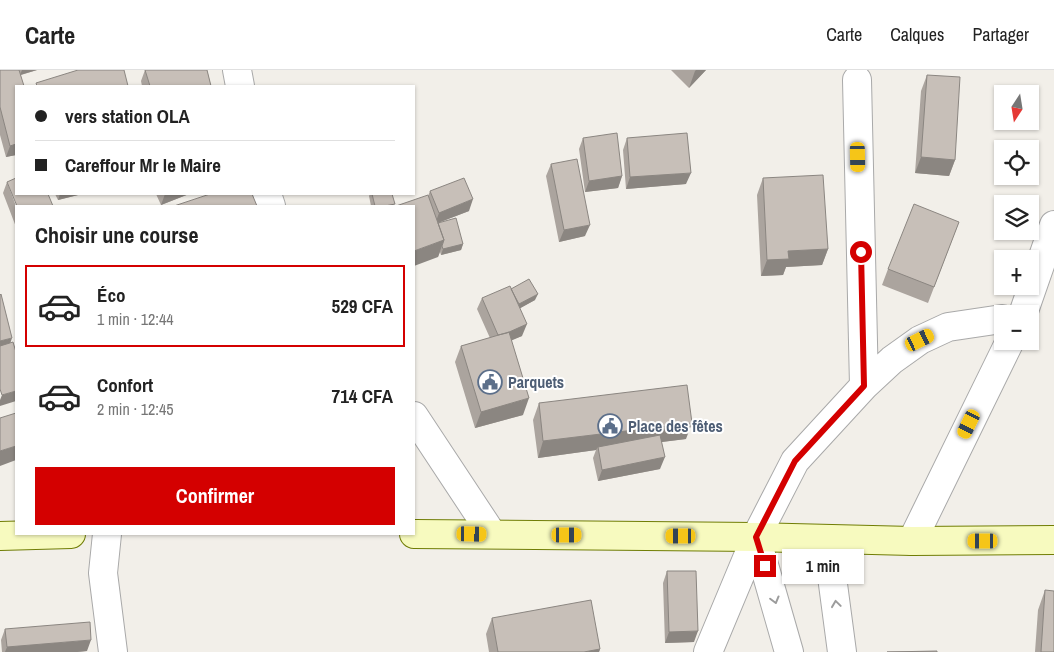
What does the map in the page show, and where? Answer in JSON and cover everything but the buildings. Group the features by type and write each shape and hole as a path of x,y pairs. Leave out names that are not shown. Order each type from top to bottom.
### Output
{"street":[{"path":"237,70 240,85"},
{"path":"856,80 864,386"},
{"path":"1026,305 1054,225"},
{"path":"708,652 756,537 795,461 864,386 892,360 920,340 948,327 994,319"},
{"path":"912,541 1006,350"},
{"path":"415,418 492,534"},
{"path":"415,534 756,537 912,541 1054,540"},
{"path":"0,536 36,535"},
{"path":"107,535 104,573 113,652"},
{"path":"756,537 789,652"},
{"path":"827,539 842,652"}],"place":[{"name":"Parquets","path":"490,382"},
{"name":"Place des fêtes","path":"610,426"}],"route":[{"path":"765,566 756,537 795,461 864,386 861,252"}]}
